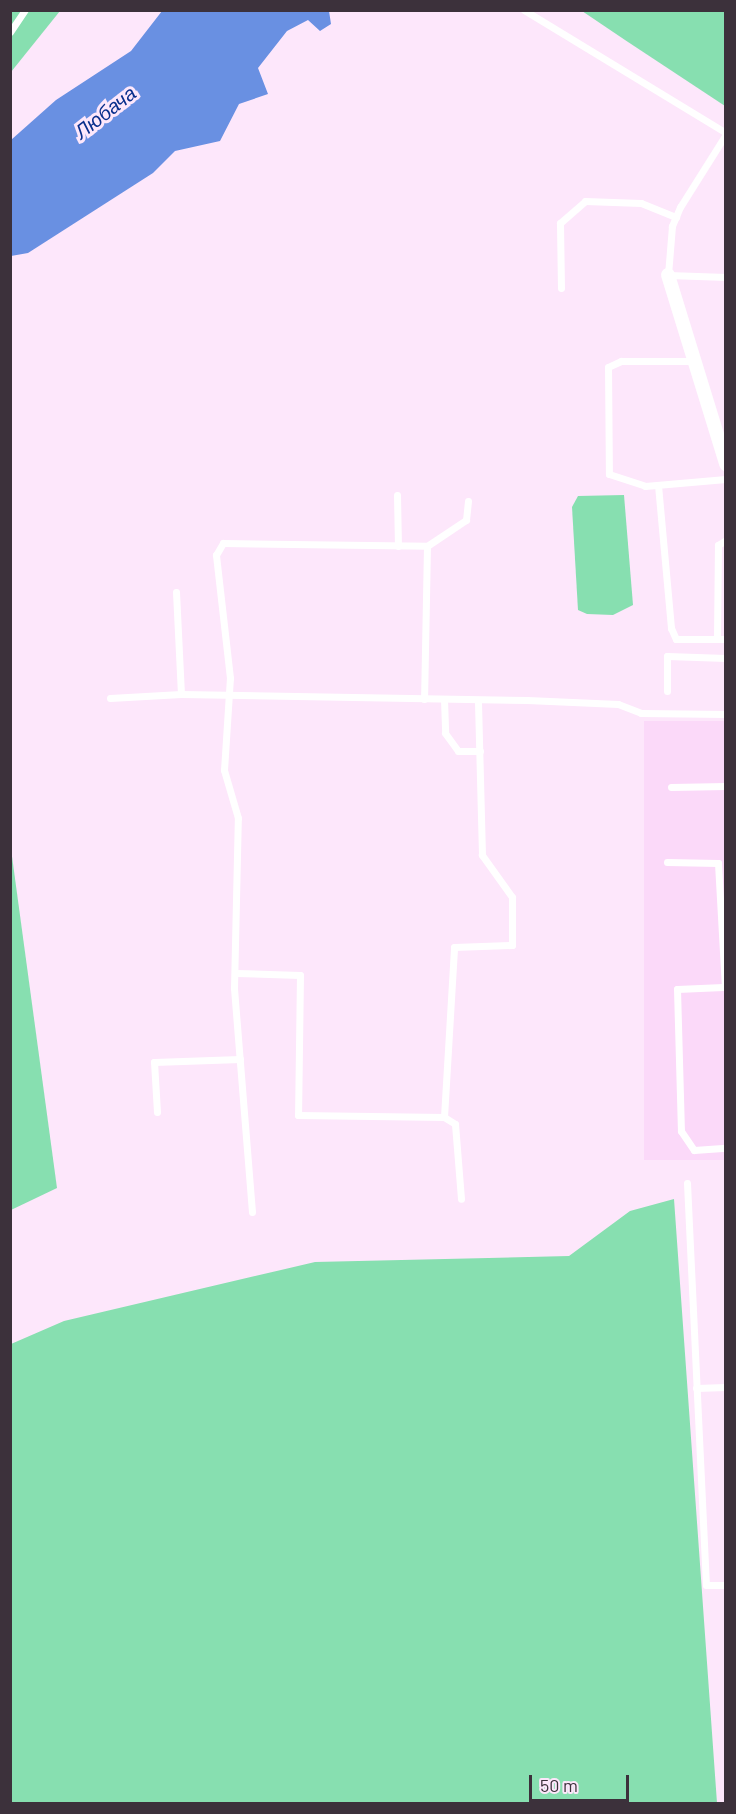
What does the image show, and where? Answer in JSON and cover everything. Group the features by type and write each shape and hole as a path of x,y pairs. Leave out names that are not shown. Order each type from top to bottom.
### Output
{"street":[{"path":"668,275 691,361 726,464"}],"lane":[{"path":"10,32 25,10"},
{"path":"524,10 726,134 696,175 676,217 668,275 726,277"},
{"path":"561,288 560,223 585,201 641,203 676,217"},
{"path":"691,361 621,361 608,367 609,474 645,486 726,479"},
{"path":"658,485 671,628 676,639 722,639 718,545 726,540"},
{"path":"397,495 398,546"},
{"path":"252,1212 236,973 238,818 224,770 228,697 216,555 223,543 427,546 466,520 468,501"},
{"path":"424,699 427,546"},
{"path":"176,592 181,694"},
{"path":"666,692 666,656 726,658"},
{"path":"110,698 181,694 228,697 478,699 726,714"},
{"path":"444,699 445,733 458,751 480,751"},
{"path":"444,1117 454,947 512,945 512,897 482,855 478,699"},
{"path":"671,787 726,786"},
{"path":"667,862 718,863 724,987 677,989 681,1131 694,1150 726,1148"},
{"path":"236,973 300,975 298,1115 444,1117 455,1124 461,1199"},
{"path":"157,1112 154,1062 240,1059"},
{"path":"687,1183 706,1585 726,1585"},
{"path":"696,1388 726,1388"}],"shaded area":[{"path":"644,721 725,721 725,1160 644,1160"}],"green space":[{"path":"11,11 60,11 11,72"},
{"path":"582,11 725,11 725,106 625,40"},
{"path":"624,495 633,605 613,615 587,614 578,610 572,507 578,496"},
{"path":"11,849 57,1188 10,1210"},
{"path":"674,1199 717,1803 11,1803 11,1344 64,1321 315,1262 569,1256 630,1211"}],"water":[{"name":"Любача","path":"162,11 329,11 331,24 320,31 308,20 287,31 258,68 268,94 239,104 220,141 175,151 153,173 28,253 11,256 11,140 56,100 131,51"}]}
